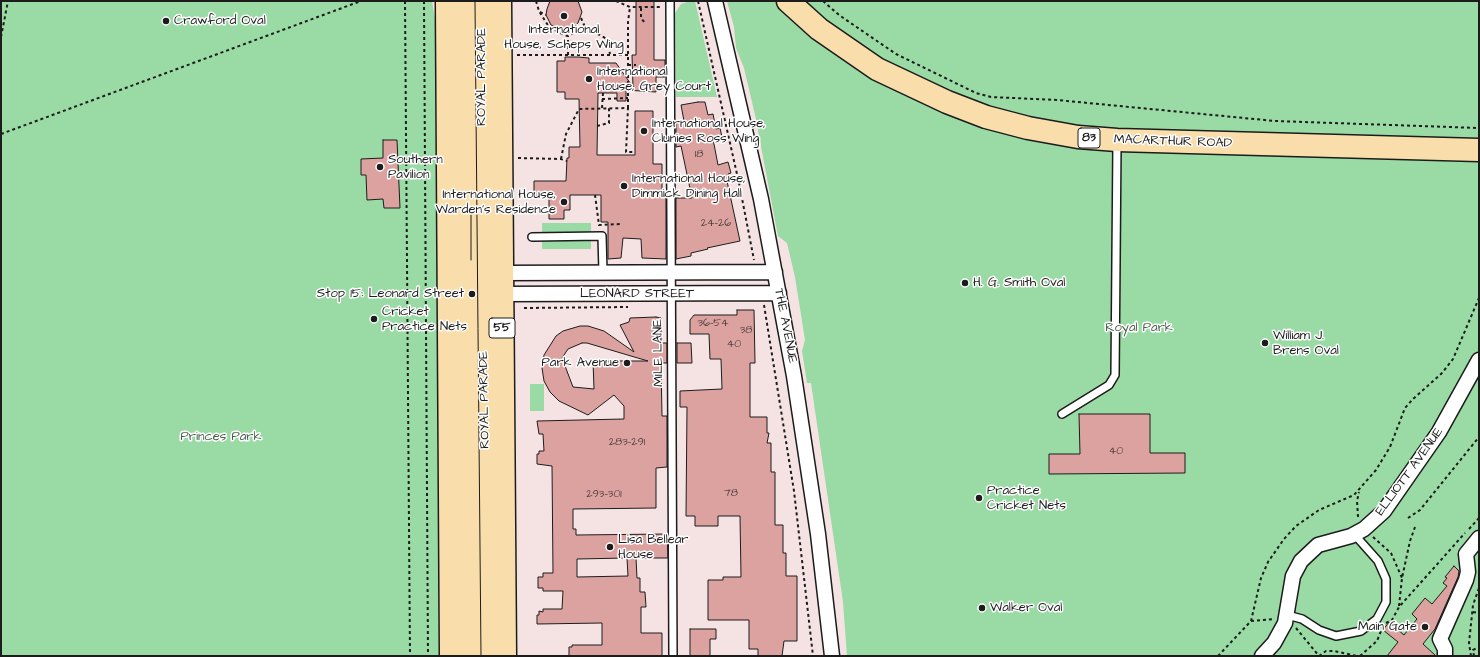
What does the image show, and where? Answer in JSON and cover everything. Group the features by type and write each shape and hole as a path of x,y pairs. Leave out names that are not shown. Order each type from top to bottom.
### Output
{"highway":[{"name":"ROYAL PARADE","path":"447,1 456,149 479,279"},
{"name":"ROYAL PARADE","path":"456,149 464,1"},
{"name":"ROYAL PARADE","path":"482,1 500,55 501,158 479,279 457,310 477,505 487,656"},
{"name":"ROYAL PARADE","path":"468,656 477,505 479,279 491,30 500,1"},
{"name":"MACARTHUR ROAD","path":"788,1 819,29 858,58 896,80 986,117 1028,128 1078,137 1117,140 1425,150 1479,150"},
{"name":"MACARTHUR ROAD","path":"1425,150 1479,156"},
{"name":"ROYAL PARADE","path":"451,656 477,505"},
{"name":"ROYAL PARADE","path":"477,505 504,656"}],"street":[{"name":"THE AVENUE","path":"715,1 761,199 805,438 832,656"},
{"path":"741,272 741,293"},
{"name":"LEONARD STREET","path":"479,279 533,273 775,272"},
{"path":"533,273 533,294"},
{"name":"LEONARD STREET","path":"479,279 533,294 779,293"},
{"name":"ELLIOTT AVENUE","path":"1262,656 1280,633 1287,615 1293,576 1304,557 1318,545 1359,531 1388,506 1450,415 1479,360"},
{"path":"1445,656 1445,649 1440,638 1466,580 1468,572 1466,554 1479,538"}],"lane":[{"name":"MILE LANE","path":"670,4 670,293 673,656"},
{"path":"1062,414 1110,385 1115,375 1117,140"},
{"path":"532,237 602,236 603,272"},
{"path":"1287,615 1302,619 1327,634 1340,636 1361,631 1377,619 1387,598 1386,579 1380,563 1359,531"}],"path":[{"path":"1,37 8,1"},
{"path":"1,134 361,1"},
{"path":"405,1 410,656"},
{"path":"424,1 428,656"},
{"path":"536,1 539,11 549,27 568,36"},
{"path":"616,1 630,7 641,8 670,4"},
{"path":"698,1 739,183 756,272"},
{"path":"823,1 838,15 896,54 976,93 991,97 1057,100 1275,121 1479,128"},
{"path":"630,7 626,152 635,152"},
{"path":"641,8 641,18 645,23"},
{"path":"539,11 546,14"},
{"path":"581,18 585,27 607,39 610,54"},
{"path":"568,36 585,27"},
{"path":"568,36 568,55"},
{"path":"500,55 628,55"},
{"path":"628,65 636,65"},
{"path":"602,109 603,93"},
{"path":"602,99 628,98"},
{"path":"561,159 566,134 579,108 628,108"},
{"path":"597,126 609,123 609,108"},
{"path":"501,158 561,159 567,161"},
{"path":"595,195 599,225 621,224"},
{"path":"760,293 767,320 795,498 813,656"},
{"path":"1402,578 1391,553 1374,537 1370,538 1359,531 1357,496 1387,452 1408,404 1442,373 1453,359 1479,298"},
{"path":"1408,518 1420,510 1479,437"},
{"path":"1218,656 1251,621 1261,578 1268,562 1284,539 1296,526 1313,514 1327,506 1354,495 1361,489"},
{"path":"1296,627 1319,656 1326,652 1334,651 1358,656 1377,641 1384,625 1392,620 1399,607 1479,518"},
{"path":"1399,607 1402,578 1410,541 1415,527"},
{"path":"1471,656 1469,643 1474,599 1479,588"},
{"path":"1473,612 1479,613"},
{"path":"1474,656 1473,650 1479,647"}],"green space":[{"name":"Princes Park","path":"1,1 432,1 436,25 441,656 1,656"},
{"path":"695,1 717,97 676,97 675,13 681,4"},
{"name":"Royal Park","path":"727,1 1479,1 1479,656 847,656 843,602 811,383 807,383 802,351 805,340 795,277 787,243 778,236 755,115 744,68 736,48 734,27"},
{"path":"542,223 591,223 591,249 542,249"},
{"path":"530,384 544,384 544,411 530,411"}],"building":[{"name":"International House, Scheps Wing","path":"550,1 578,1 582,12 578,23 573,27 562,30 551,25 546,15"},
{"path":"636,1 654,1 654,60 665,60 665,77 656,77 656,92 626,90 626,101 617,101 617,93 598,93 597,155 635,155 635,111 653,111 653,164 662,164 662,197 666,197 666,259 642,258 641,239 623,238 621,258 608,259 608,222 601,222 601,195 570,195 570,210 564,210 564,219 549,219 549,196 534,196 534,181 566,181 569,147 580,147 579,99 565,99 565,92 557,92 557,61 565,61 565,57 578,57 589,58 589,63 616,63 633,87 632,55 636,55"},
{"path":"705,102 708,115 713,114 716,129 720,128 722,137 713,139 718,165 728,162 731,173 728,174 730,180 727,181 740,241 707,248 708,249 691,253 691,256 676,259 676,198 692,198 681,146 676,147 676,123 684,121 681,105"},
{"name":"Southern Pavilion","path":"383,140 397,140 400,208 384,208 383,199 367,200 366,175 361,175 361,159 383,158"},
{"path":"737,310 754,310 755,363 750,363 750,417 767,417 767,433 769,433 767,443 771,443 771,472 775,472 775,525 783,525 783,553 786,553 786,576 797,576 797,641 784,641 782,656 758,656 758,649 749,649 749,620 708,620 708,580 723,580 723,577 741,577 740,516 718,516 718,526 695,526 695,516 686,516 687,407 680,407 680,391 722,389 721,359 710,359 709,334 690,334 690,320 694,315 737,315"},
{"path":"630,318 661,318 661,343 667,343 667,363 661,363 662,416 667,416 667,467 656,468 656,508 573,509 573,529 576,529 576,535 667,534 668,558 636,558 637,578 640,578 640,592 645,592 646,607 641,607 641,633 662,633 662,656 569,656 569,647 572,647 572,645 602,645 602,623 537,624 537,615 539,615 539,611 543,612 543,609 562,609 563,591 543,591 543,588 538,588 538,577 543,577 543,573 553,573 552,466 537,464 537,454 539,454 539,451 544,451 543,434 539,434 537,421 624,419 624,406 614,395 588,415 559,401 550,392 544,381 542,368 544,355 556,336 563,331 580,326 588,326 604,331 634,352 620,325 629,322","holes":["582,343 587,343 648,361 593,361 594,389 573,387 562,358 568,349","627,558 628,576 577,577 577,559"]},
{"path":"677,343 691,343 692,363 677,363"},
{"path":"1079,414 1150,414 1150,453 1185,453 1185,473 1049,474 1049,454 1080,454"},
{"name":"Main Gate","path":"1454,566 1459,571 1458,577 1435,629 1423,644 1436,656 1387,656 1398,642 1383,630 1389,622 1404,635 1417,619 1412,614 1425,598 1432,604 1447,586 1443,583 1447,578 1445,577"},
{"path":"690,629 716,629 716,639 710,639 710,656 690,656"}],"tram line":[{"path":"475,1 481,656"},
{"path":"471,210 471,260"}],"place":[{"name":"International House, Scheps Wing","path":"564,16"},
{"name":"Crawford Oval","path":"166,21"},
{"name":"International House, Grey Court","path":"589,79"},
{"name":"International House, Clunies Ross Wing","path":"644,131"},
{"name":"Southern Pavilion","path":"380,167"},
{"name":"International House, Dimmick Dining Hall","path":"624,186"},
{"name":"International House, Warden's Residence","path":"564,202"},
{"name":"H. G. Smith Oval","path":"965,283"},
{"name":"Stop 15: Leonard Street","path":"472,294"},
{"name":"Cricket Practice Nets","path":"374,319"},
{"name":"William J. Brens Oval","path":"1265,343"},
{"name":"Park Avenue","path":"627,363"},
{"name":"Practice Cricket Nets","path":"979,498"},
{"name":"Lisa Bellear House","path":"610,547"},
{"name":"Walker Oval","path":"982,608"},
{"name":"Main Gate","path":"1425,627"}]}
